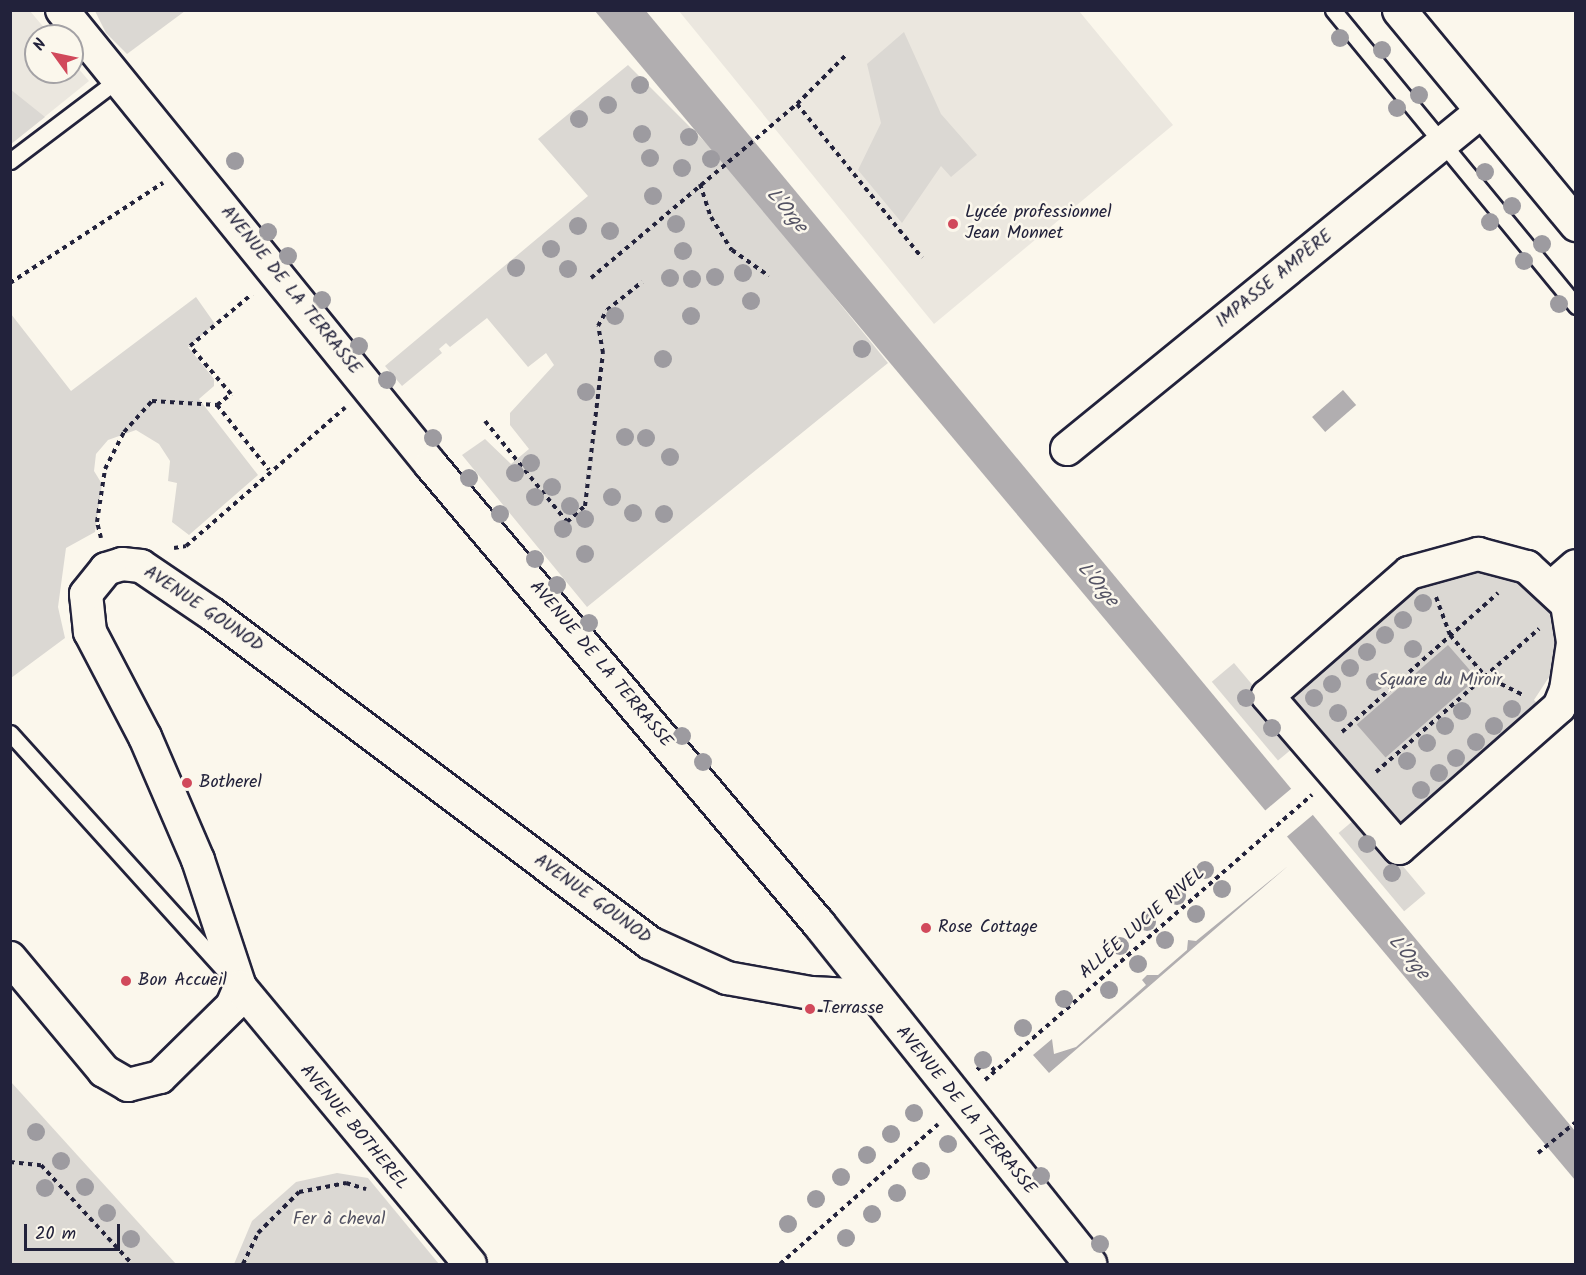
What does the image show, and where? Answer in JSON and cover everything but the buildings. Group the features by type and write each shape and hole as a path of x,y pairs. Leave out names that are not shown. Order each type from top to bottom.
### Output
{"street":[{"name":"AVENUE DE LA TERRASSE","path":"62,10 112,74 873,996 1090,1264"},
{"path":"1399,10 1575,224"},
{"name":"IMPASSE AMPÈRE","path":"1067,449 1482,111"},
{"path":"1478,554 1527,567 1565,585 1573,643 1559,707 1399,848 1268,696 1409,573 1429,564 1478,554"},
{"name":"AVENUE GOUNOD","path":"240,987 193,849 146,737 90,632 86,594 106,569 141,566 175,588 650,943 727,978 810,993 873,996"},
{"path":"10,958 104,1071 128,1085 142,1084 166,1071 232,1006 240,987"},
{"name":"AVENUE BOTHEREL","path":"240,987 470,1264"}],"lane":[{"path":"1333,10 1575,306"},
{"path":"10,160 112,74"},
{"path":"10,733 240,987"}],"path":[{"path":"591,278 797,104 846,55"},
{"path":"797,104 922,258"},
{"path":"10,283 162,184"},
{"path":"700,184 711,217 732,250 770,276"},
{"path":"484,421 567,522 585,506 603,353 598,326 607,310 642,282"},
{"path":"99,534 105,469 124,432 152,401 217,405 231,394 190,346 255,291"},
{"path":"217,405 269,470"},
{"path":"172,549 186,546 269,470 342,410"},
{"path":"1429,564 1450,635 1485,676 1559,707"},
{"path":"1317,753 1527,567"},
{"path":"1352,793 1485,676 1565,585"},
{"name":"ALLÉE LUCIE RIVEL","path":"990,1076 1315,793"},
{"path":"1538,1153 1575,1122"},
{"path":"780,1264 936,1125"},
{"path":"10,1162 40,1165 132,1264"},
{"path":"243,1264 258,1233 299,1192 346,1183 365,1189"}],"shaded area":[{"path":"11,11 30,11 41,24 24,24 24,84 84,84 84,75 89,81 11,144"},
{"name":"Lycée professionnel Jean Monnet","path":"679,11 1079,11 1173,125 934,324"}],"green space":[{"path":"95,11 185,11 127,54 106,33"},
{"path":"904,32 941,114 977,155 951,177 941,166 902,223 858,170 881,123 867,64"},
{"path":"628,65 725,162 888,363 587,607 462,455 485,439 511,464 529,449 510,425 510,413 554,365 546,353 528,367 487,318 450,347 446,343 439,349 442,353 402,386 385,366 588,196 538,139"},
{"path":"10,89 45,117 11,144 10,144"},
{"path":"196,297 215,324 188,347 214,379 214,386 199,399 258,475 189,535 172,522 177,483 168,481 170,461 159,444 136,430 108,440 96,454 94,471 102,484 95,532 66,548 58,607 65,638 11,678 11,314 71,391"},
{"name":"Square du Miroir","path":"1468,569 1520,576 1550,606 1559,640 1553,671 1534,700 1543,709 1403,826 1397,825 1294,708 1295,694 1424,575 1433,585"},
{"path":"1234,663 1300,742 1278,761 1212,682"},
{"path":"1360,815 1426,893 1404,911 1339,833"},
{"path":"11,1082 176,1264 11,1264"},
{"name":"Fer à cheval","path":"337,1173 368,1178 439,1264 234,1264 252,1221 296,1182"}],"water":[{"name":"L'Orge","path":"595,11 646,11 1575,1131 1575,1180"},
{"path":"1343,390 1356,405 1325,432 1312,417"},
{"path":"1448,645 1477,678 1386,758 1357,724"},
{"path":"1288,866 1049,1073 1033,1055 1052,1039 1054,1054 1076,1047 1146,985 1142,980 1147,975 1158,975 1187,950 1188,940 1196,941"}],"pier":[{"path":"1292,788 1314,814 1285,838 1263,812"}],"place":[{"name":"Lycée professionnel Jean Monnet","path":"953,224"},
{"name":"Botherel","path":"187,783"},
{"name":"Rose Cottage","path":"926,928"},
{"name":"Bon Accueil","path":"126,981"},
{"name":"Terrasse","path":"810,1009"}]}
